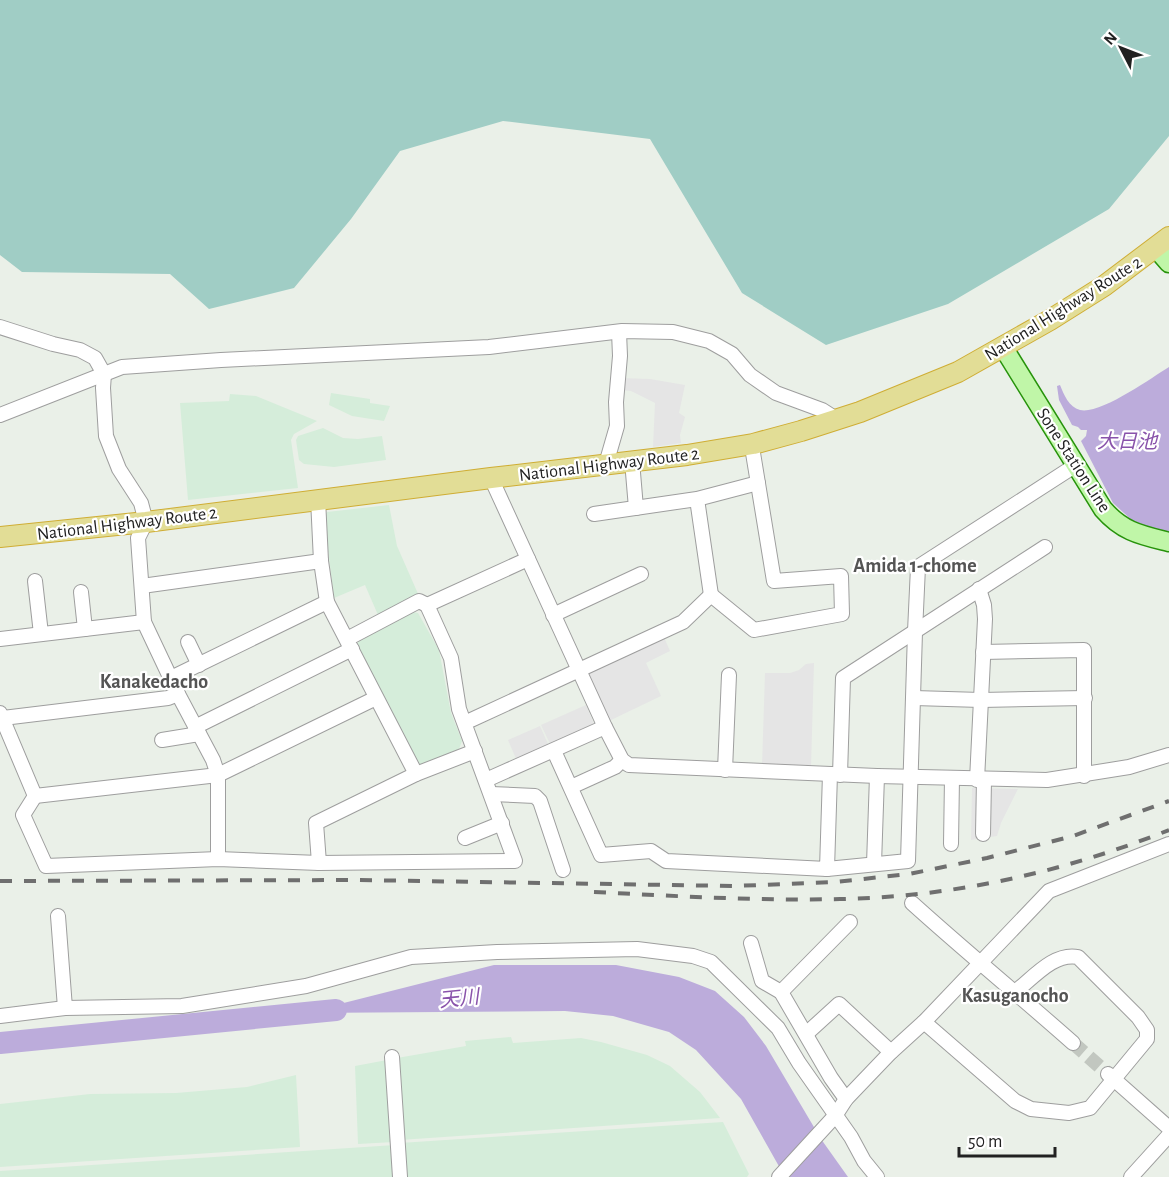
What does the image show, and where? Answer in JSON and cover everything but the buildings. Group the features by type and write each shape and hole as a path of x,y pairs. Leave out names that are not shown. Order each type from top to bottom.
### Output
{"highway":[{"name":"National Highway Route 2","path":"0,537 146,522 687,455 753,444 836,419 958,372 1165,250"}],"main road":[{"name":"Sone Station Line","path":"1003,347 1103,509 1113,520 1137,533 1169,542"}],"street":[{"path":"0,327 80,350 95,358 104,374 106,436 119,469 141,503 146,522 138,538 144,622 213,760 218,775 218,859"},
{"path":"606,464 617,426 619,332"},
{"path":"0,415 104,374 128,367 221,360 489,347 619,332 673,332 709,341 732,354 750,375 776,393 822,410 836,419"},
{"path":"697,499 711,595 754,630 842,614 841,576 774,581 753,453"},
{"path":"632,461 636,508"},
{"path":"554,751 601,855 651,851 666,861 827,868 908,861 918,567 1076,465"},
{"path":"491,478 605,727 622,760 629,765 981,780 1047,780 1084,776 1129,767 1169,754"},
{"path":"697,499 594,514 605,512 697,499 758,483"},
{"path":"318,499 321,561 327,602 416,774"},
{"path":"827,868 843,678 1045,547"},
{"path":"162,740 197,730 350,644 419,602 427,605 528,559"},
{"path":"142,586 321,561"},
{"path":"553,615 641,574"},
{"path":"35,581 41,634"},
{"path":"980,590 984,605 981,700 983,834"},
{"path":"81,592 85,629"},
{"path":"471,720 683,622 711,595"},
{"path":"171,678 327,602"},
{"path":"35,796 23,816 46,866 218,859 319,863 515,861 459,709 451,658 427,605"},
{"path":"0,639 144,622"},
{"path":"188,642 199,665"},
{"path":"983,652 1084,650 1084,776"},
{"path":"725,770 722,697 729,675"},
{"path":"35,796 1,716 168,698 178,694"},
{"path":"35,796 218,775 376,698"},
{"path":"914,698 981,700 1085,698"},
{"path":"486,780 605,727"},
{"path":"319,863 316,823 416,774 475,751"},
{"path":"571,787 615,767 622,760"},
{"path":"874,864 877,776"},
{"path":"951,844 952,778"},
{"path":"491,794 535,796 540,801 563,870"},
{"path":"465,838 502,823"},
{"path":"779,1177 831,1121 846,1099 891,1052 924,1022 1049,891 1169,844"},
{"path":"912,903 979,964 1016,992 1073,1043"},
{"path":"58,916 65,1008"},
{"path":"781,992 841,925"},
{"path":"752,943 762,981 781,992 831,1078 846,1099"},
{"path":"0,1016 65,1008 182,1006 306,986 411,957 497,951 638,949 693,956 711,962 778,1028 831,1121 851,1137 864,1161 877,1177"},
{"path":"924,1022 1015,1101 1031,1109 1069,1113 1090,1108 1110,1076 1143,1046 1147,1039 1147,1030 1138,1017 1078,957 1069,955 1057,959 1016,992"},
{"path":"806,1034 839,1004 891,1052"},
{"path":"392,1057 400,1177"},
{"path":"1110,1076 1169,1128"},
{"path":"1131,1177 1169,1135"}],"green space":[{"path":"331,393 370,399 370,403 390,406 384,421 352,416 329,405"},
{"path":"230,394 256,396 317,421 294,434 291,440 298,488 188,500 180,403 229,401"},
{"path":"323,428 343,438 382,436 386,460 334,467 304,464 299,460 296,440 298,436"},
{"path":"389,505 397,546 419,596 378,615 365,585 334,598 324,518 327,512"},
{"path":"413,612 418,613 439,650 451,713 462,741 459,749 422,767 414,764 357,645 361,636"},
{"path":"511,1037 513,1043 581,1038 647,1055 670,1066 700,1092 720,1118 400,1140 397,1058 466,1046 465,1041"},
{"path":"387,1060 394,1142 358,1144 355,1066"},
{"path":"296,1075 300,1147 0,1167 0,1104 90,1094 176,1093 247,1087"},
{"path":"723,1122 749,1174 747,1177 402,1177 400,1143"},
{"path":"395,1145 397,1177 0,1177 0,1171"}],"shaded area":[{"path":"0,0 1169,0 1169,136 1109,209 948,304 826,345 742,293 650,139 503,121 400,151 351,219 294,288 209,309 170,274 22,272 0,255"},
{"path":"620,378 650,379 685,385 679,413 685,417 680,435 681,443 653,447 655,403 631,391 620,390"},
{"path":"663,635 670,651 646,663 661,696 609,721 586,672"},
{"path":"814,663 811,767 762,766 765,673 790,673 806,664"},
{"path":"586,705 595,726 551,746 541,725"},
{"path":"540,726 549,746 517,761 508,740"},
{"path":"972,788 1018,789 997,836 971,840"}],"water":[{"name":"大日池","path":"1169,367 1169,533 1135,523 1113,503 1081,441 1086,436 1087,430 1081,430 1072,425 1059,400 1057,386 1060,385 1065,397 1073,406 1080,410 1089,410 1112,401"},
{"path":"494,965 616,965 679,977 715,991 744,1017 766,1046 821,1139 848,1177 785,1177 741,1099 696,1050 669,1032 613,1016 565,1011 304,1013"}],"waterway":[{"name":"天川","path":"0,1043 336,1010"}],"tunnel":[{"path":"1073,1043 1107,1073"}],"railway":[{"path":"0,881 357,880 734,886 835,882 909,874 987,858 1073,836 1169,801"},
{"path":"594,892 717,898 809,899 882,897 924,893 1008,880 1049,870 1169,830"}],"district":[{"name":"Amida 1-chome","path":"915,565"},
{"name":"Kanakedacho","path":"154,681"},
{"name":"Kasuganocho","path":"1015,995"}]}
